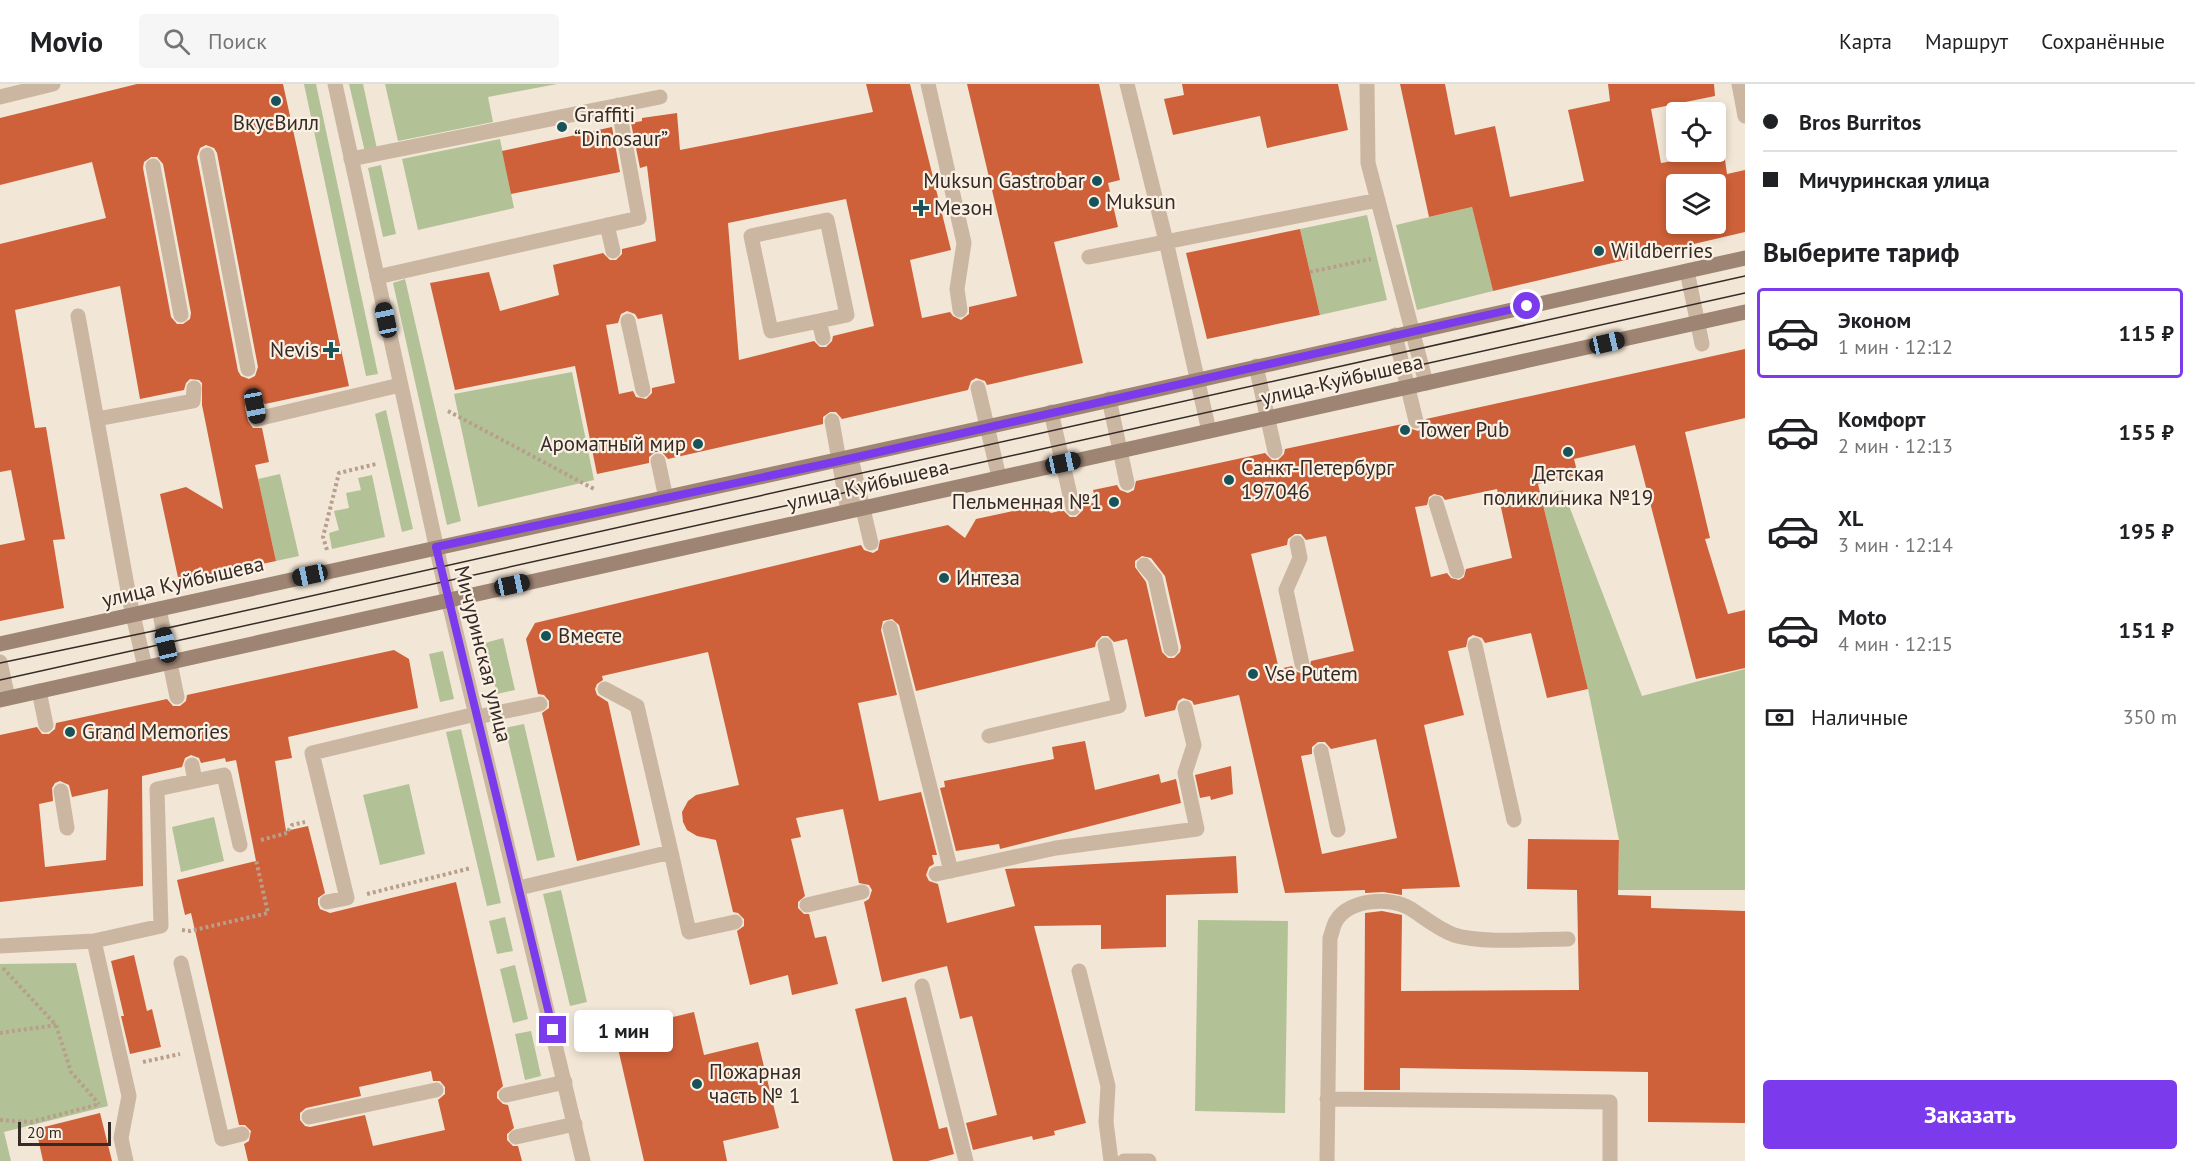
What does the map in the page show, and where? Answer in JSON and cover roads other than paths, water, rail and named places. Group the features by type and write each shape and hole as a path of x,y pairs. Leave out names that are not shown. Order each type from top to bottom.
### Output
{"main road":[{"name":"улица Куйбышева","path":"0,644 845,459 1745,258"},
{"name":"улица Куйбышева","path":"4,699 1745,312"}],"street":[{"name":"Мичуринская улица","path":"335,84 448,600 583,1161"},
{"path":"928,84 964,243 957,289 960,310"},
{"path":"1127,84 1166,241 1209,431"},
{"path":"1367,84 1368,163 1426,383"},
{"path":"1739,84 1745,116"},
{"path":"0,97 45,85"},
{"path":"351,159 660,97"},
{"path":"377,277 639,218 618,105"},
{"path":"207,155 248,369"},
{"path":"153,166 181,315"},
{"path":"1089,257 1378,200"},
{"path":"827,220 847,315 819,321 771,331 751,236 827,220"},
{"path":"608,225 613,251"},
{"path":"1687,271 1702,344"},
{"path":"78,316 133,615 145,667"},
{"path":"628,321 643,390"},
{"path":"819,321 823,338"},
{"path":"1395,336 1416,421"},
{"path":"1256,366 1275,451"},
{"path":"255,406 258,418 400,385"},
{"path":"97,419 193,401 194,388"},
{"path":"978,388 999,477"},
{"path":"1109,399 1127,483"},
{"path":"1051,412 1073,508"},
{"path":"832,421 845,459 855,509 871,543"},
{"path":"658,461 666,498"},
{"path":"1436,503 1457,571"},
{"path":"1297,543 1300,558 1286,590 1302,664"},
{"path":"1144,565 1155,578 1171,649"},
{"path":"159,609 177,697"},
{"path":"890,628 943,873 1056,848 1197,829 1185,773 1194,745 1185,708"},
{"path":"989,736 1119,706 1105,645"},
{"path":"1475,645 1514,820"},
{"path":"0,662 4,699"},
{"path":"605,689 637,706 689,932 735,922"},
{"path":"39,691 46,725"},
{"path":"327,902 347,898 312,753 476,715 540,704"},
{"path":"1321,752 1338,830"},
{"path":"192,765 195,781"},
{"path":"0,946 94,941 161,926 157,789 224,776 240,845"},
{"path":"61,791 67,828"},
{"path":"519,888 671,852"},
{"path":"807,905 862,892"},
{"path":"1328,1161 1330,938 1337,920 1349,909 1366,902 1389,902 1409,907 1430,923 1454,935 1476,939 1568,939"},
{"path":"94,941 129,1096 121,1138 126,1161"},
{"path":"181,963 222,1139 242,1134"},
{"path":"1079,971 1108,1086 1106,1122 1111,1161"},
{"path":"922,986 966,1161"},
{"path":"506,1095 565,1082"},
{"path":"309,1117 436,1090"},
{"path":"1327,1099 1610,1102 1610,1161"},
{"path":"516,1137 575,1124"},
{"path":"529,1148 539,1132"},
{"path":"1124,1161 1149,1161"}],"tram line":[{"path":"0,663 163,629 1745,276"},
{"path":"0,680 1745,293"}],"place":[{"name":"ВкусВилл","path":"276,101"},
{"name":"Graffiti “Dinosaur”","path":"562,127"},
{"name":"Muksun Gastrobar","path":"1097,181"},
{"name":"Muksun","path":"1094,202"},
{"name":"Мезон","path":"921,208"},
{"name":"Wildberries","path":"1599,251"},
{"name":"Nevis","path":"331,350"},
{"name":"Tower Pub","path":"1405,430"},
{"name":"Ароматный мир","path":"698,444"},
{"name":"Детская поликлиника №19","path":"1568,452"},
{"name":"Санкт-Петербург 197046","path":"1229,480"},
{"name":"Пельменная №1","path":"1114,502"},
{"name":"Интеза","path":"944,578"},
{"name":"Вместе","path":"546,636"},
{"name":"Vse Putem","path":"1253,674"},
{"name":"Grand Memories","path":"70,732"},
{"name":"Пожарная часть № 1","path":"697,1084"}]}
